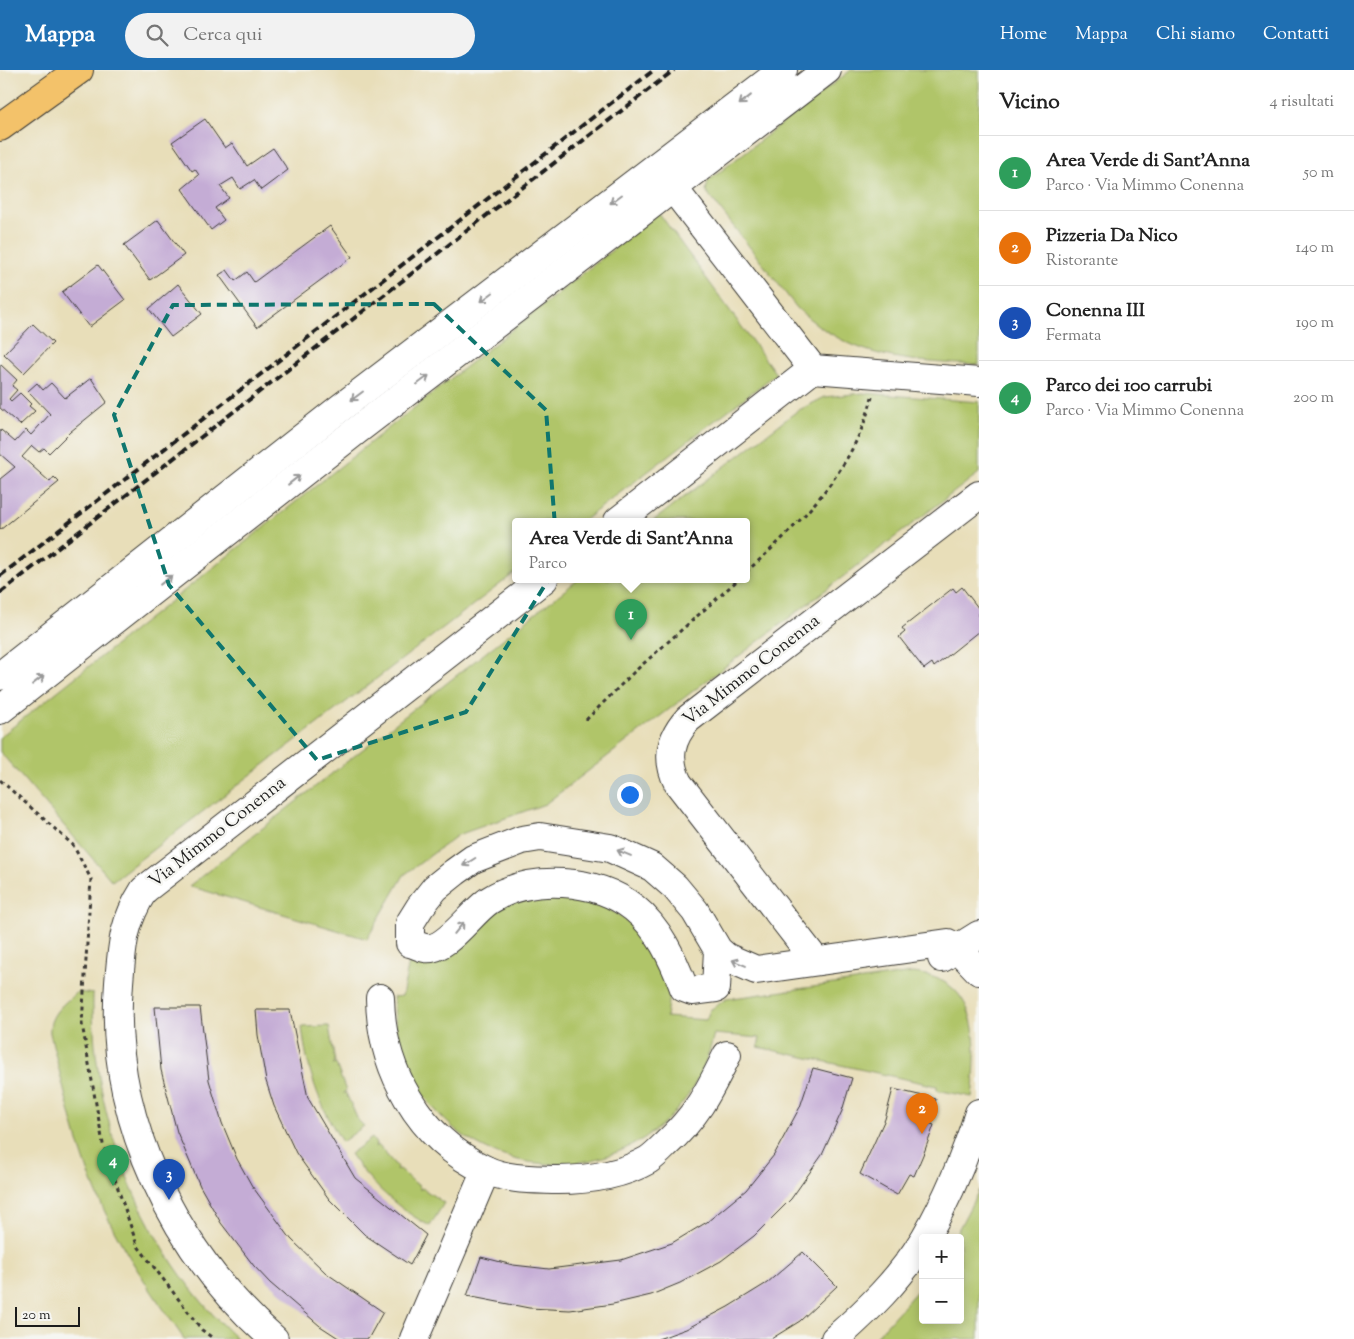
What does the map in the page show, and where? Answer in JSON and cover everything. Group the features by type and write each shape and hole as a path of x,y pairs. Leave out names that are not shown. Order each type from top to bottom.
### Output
{"main road":[{"path":"0,127 79,70"}],"street":[{"path":"0,676 347,404 783,70"},
{"path":"0,710 356,431 827,70"},
{"path":"657,167 813,369"},
{"path":"622,518 813,369 979,382"},
{"name":"Via Mimmo Conenna","path":"816,961 678,783 671,763 673,739 688,719 979,496"},
{"name":"Via Mimmo Conenna","path":"274,1339 228,1295 186,1238 166,1203 145,1156 128,1096 118,1033 117,1001 125,927 132,908 144,890 539,583"},
{"path":"540,837 610,848 652,867 675,887 695,911 718,950 726,957 756,970 969,942 938,960 692,991 684,988 672,956 657,934 634,909 615,897 580,885 552,882 520,886 490,900 465,920 447,942 426,949 410,943 410,924 435,888 473,859 522,840 540,837"},
{"path":"969,942 979,972"},
{"path":"716,988 718,950"},
{"path":"380,998 384,1038 396,1079 417,1114 445,1142 486,1170 523,1179 568,1180 612,1175 649,1159 679,1132 705,1101 727,1055"},
{"path":"927,1234 941,1210 956,1176 979,1113"},
{"path":"414,1339 486,1170"},
{"path":"835,1339 870,1308 919,1245"}],"path":[{"path":"750,568 804,519 842,464 869,409 877,375"},
{"path":"586,720 634,672 734,583"}],"highlighted area":[{"path":"434,304 546,410 558,564 466,712 317,760 169,585 114,415 173,305"}],"green space":[{"path":"851,70 979,70 979,365 928,362 882,354 860,348 818,325 797,308 706,191 708,181"},
{"path":"659,213 776,374 587,518 512,518 512,575 112,881 0,752 0,737"},
{"path":"863,393 979,402 979,473 545,804 458,835 404,875 367,939 189,886 574,583 750,583 750,518 657,518 797,411 825,397"},
{"path":"555,893 603,907 629,922 640,932 667,980 669,994 666,1017 706,1020 710,1010 726,999 913,973 935,978 951,987 963,1000 970,1016 974,1034 975,1054 972,1097 937,1090 937,1086 758,1047 760,1038 714,1034 708,1056 699,1077 681,1105 650,1134 624,1149 596,1159 567,1164 538,1163 509,1157 481,1146 456,1130 439,1115 412,1078 399,1042 393,997 402,996 410,957 438,961 447,958 454,953 483,919 499,908 517,901"},
{"path":"78,992 93,994 95,1042 101,1090 113,1136 129,1182 150,1225 175,1266 204,1304 237,1339 184,1339 132,1261 105,1212 80,1147 50,1033 52,1020 58,1010"},
{"path":"329,1026 335,1062 333,1064 336,1064 346,1091 343,1093 346,1093 358,1120 364,1126 342,1142 315,1087 307,1058 302,1027"},
{"path":"372,1138 376,1144 375,1147 378,1145 397,1167 396,1170 399,1169 420,1187 420,1190 422,1188 444,1203 430,1226 418,1220 386,1195 350,1154"},
{"path":"979,1190 979,1339 874,1339 919,1288 919,1324 964,1324 964,1234 956,1234"}],"building":[{"path":"205,119 225,148 232,143 247,166 273,148 288,170 261,190 254,180 240,189 233,178 220,186 229,198 215,208 224,220 211,230 182,189 199,175 195,169 192,171 172,142"},
{"path":"158,220 184,255 150,280 124,245"},
{"path":"330,226 352,257 257,327 219,275 227,270 235,281 247,272 254,282"},
{"path":"98,265 125,300 89,327 62,292"},
{"path":"178,284 202,314 171,337 149,309"},
{"path":"33,324 53,343 24,373 4,354"},
{"path":"0,364 17,380 12,386 17,390 9,399 11,401 20,393 35,411 20,425 0,408"},
{"path":"91,378 107,402 70,432 49,453 44,448 39,452 32,446 22,457 50,482 54,477 59,482 0,530 0,479 15,467 0,454 1,430 15,442 26,430 31,435 50,414 28,391 37,383 43,390 51,383 65,398"},
{"path":"962,587 979,609 979,631 934,667 932,663 924,669 899,637 905,632 902,628 953,588 956,592"},
{"path":"155,1007 200,1007 209,1080 222,1123 237,1159 252,1186 291,1239 326,1273 383,1312 368,1339 340,1339 320,1326 270,1283 254,1266 221,1223 200,1186 177,1132 161,1070"},
{"path":"256,1010 290,1010 308,1098 355,1178 426,1235 410,1265 365,1235 329,1199 296,1153 274,1106 266,1081 258,1035"},
{"path":"813,1068 852,1078 842,1111 822,1155 791,1199 754,1236 721,1261 680,1283 651,1295 613,1304 570,1310 529,1308 467,1296 481,1257 513,1265 549,1269 621,1260 672,1243 707,1222 746,1190 774,1155 800,1107"},
{"path":"893,1089 936,1099 929,1123 934,1125 925,1150 914,1176 909,1174 897,1195 860,1174 885,1119"},
{"path":"803,1252 837,1286 800,1321 771,1339 658,1339 686,1329 728,1307 767,1283"}],"railway":[{"path":"0,576 654,70"},
{"path":"0,593 674,70"}],"place":[{"name":"Area Verde di Sant'Anna","path":"631,640"},
{"name":"Pizzeria Da Nico","path":"922,1134"},
{"name":"Parco dei 100 carrubi","path":"113,1186"},
{"name":"Conenna III","path":"169,1200"}]}
